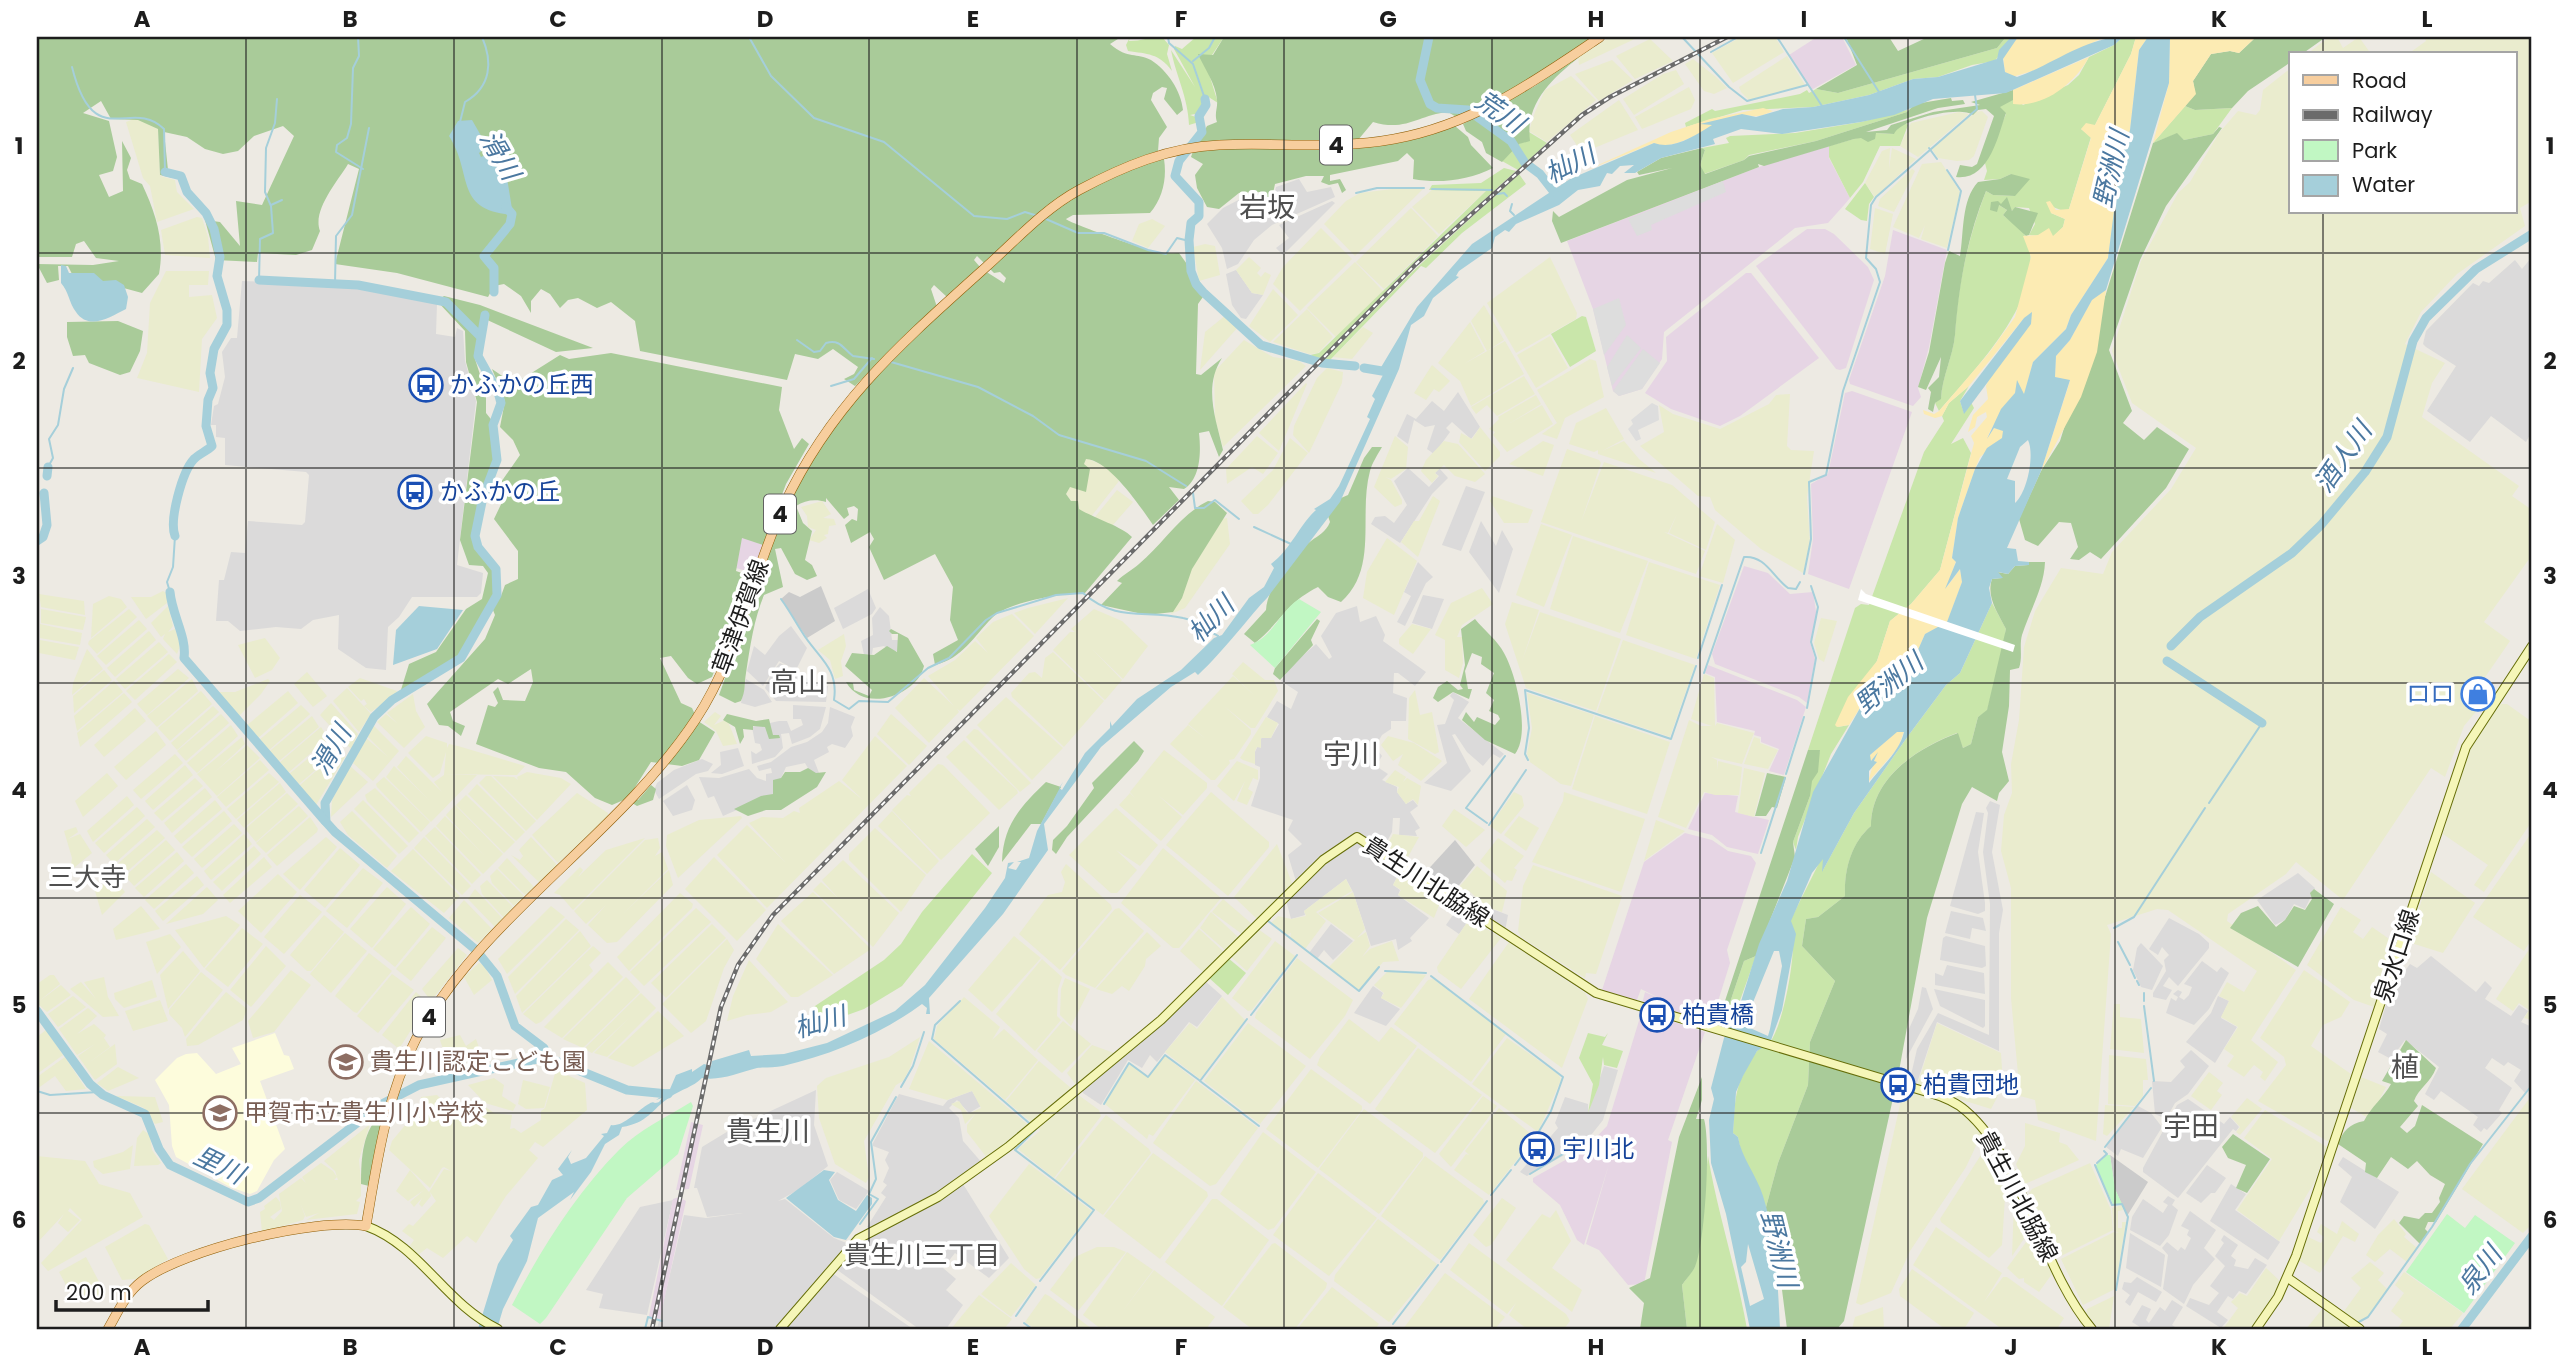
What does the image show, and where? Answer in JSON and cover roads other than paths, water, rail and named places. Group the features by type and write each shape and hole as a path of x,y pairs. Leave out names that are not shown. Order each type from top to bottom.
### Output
{"main road":[{"name":"草津伊賀線","path":"366,1226 395,1088 430,1014 479,952 639,793 700,713 725,668 755,579 785,503 813,451 849,398 910,335 1063,201 1119,170 1166,154 1218,145 1364,144 1452,124 1487,109 1600,37"},
{"name":"泉水口線","path":"2288,1278 2466,747 2532,646"},
{"name":"貴生川北脇線","path":"780,1329 865,1234 938,1197 974,1174 1017,1140 1180,1002 1323,860 1353,837 1361,838 1596,993 1951,1100 1982,1127 2001,1157 2068,1294 2092,1329"},
{"path":"108,1329 135,1287 174,1262 304,1226 335,1223 366,1226 400,1243 459,1305 498,1329"},
{"path":"2256,1329 2288,1278 2360,1329"}],"water":[{"path":"2011,37 2018,37 2003,59 2005,72 2017,77 2082,46 2123,37 2114,45 2006,93 1933,99 1894,115 1782,134 1741,129 1713,139 1715,144 1661,158 1635,173 1624,173 1634,165 1620,166 1612,174 1607,173 1600,186 1578,190 1559,205 1516,224 1509,232 1505,230 1495,237 1492,248 1459,271 1456,276 1459,277 1433,298 1424,316 1411,325 1399,369 1340,502 1267,598 1208,665 1198,675 1195,672 1171,687 1101,747 1044,824 1048,850 1003,914 929,998 930,1014 926,1014 927,1008 922,1004 872,1034 819,1056 783,1066 702,1078 670,1097 644,1119 622,1127 619,1135 605,1144 591,1172 570,1200 574,1192 538,1218 527,1261 503,1309 497,1329 478,1329 498,1264 513,1240 510,1236 531,1207 538,1205 552,1180 563,1175 558,1169 572,1150 568,1157 571,1164 586,1158 604,1136 601,1134 607,1133 611,1125 625,1121 650,1103 659,1102 662,1098 656,1100 662,1096 663,1090 670,1089 676,1075 692,1069 692,1072 704,1064 711,1066 712,1061 749,1050 751,1056 784,1054 827,1043 895,1011 925,985 985,908 1005,878 1008,863 1014,862 1008,868 1016,870 1021,862 1017,862 1029,858 1037,831 1060,788 1062,790 1085,753 1110,728 1110,721 1112,726 1137,699 1181,670 1214,638 1222,635 1249,598 1264,587 1274,568 1271,564 1316,510 1314,509 1330,499 1339,486 1370,419 1367,417 1375,399 1372,396 1383,375 1378,372 1417,307 1472,244 1570,179 1654,143 1669,145 1684,141 1712,125 1700,124 1742,114 1756,117 1783,109 1813,107 1869,95 1913,79 1938,77 1997,59 1999,50"},
{"name":"野洲川","path":"2148,37 2170,37 2169,83 2106,290 2092,300 2070,340 2056,356 2055,377 2070,380 2041,471 2007,548 2016,549 2018,561 2029,562 2029,565 2015,566 2008,574 1998,572 2003,578 1992,579 1989,588 1992,603 1960,673 1946,685 1854,813 1822,872 1823,859 1812,873 1791,921 1796,934 1782,1010 1770,1043 1757,1051 1736,1092 1733,1133 1738,1137 1767,1212 1774,1245 1780,1329 1750,1329 1726,1214 1711,1163 1709,1120 1714,1099 1711,1088 1724,1038 1737,1014 1759,944 1787,881 1813,792 1860,708 1864,705 1862,714 1875,703 1903,659 1887,696 1891,694 1907,675 1925,634 1947,622 1962,582 1960,569 1945,589 1956,562 1952,558 1958,518 1975,469 1987,448 2002,438 2003,431 1994,428 1987,439 2001,409 2015,393 2017,380 2024,394 2033,362 2066,329 2071,315 2108,258 2118,179 2114,184 2130,130 2139,50","holes":["2028,440 2031,455 2026,483 2015,503 2015,481 2007,479 2020,447","1897,732 1904,732 1894,752 1869,783 1869,771 1877,762 1874,761 1878,752 1871,761 1870,755","1774,951 1779,951 1782,966 1768,1036 1750,1028 1747,1017","1748,1244 1764,1299 1750,1306 1741,1267 1746,1262"]},
{"path":"472,120 487,146 479,153 481,157 502,147 513,215 494,212 481,206 468,188 449,136 458,121"},
{"path":"61,265 66,266 69,273 94,273 103,281 116,280 124,285 128,297 126,309 100,321 81,318 61,283"},
{"path":"2032,312 2031,324 1964,414 1960,401 2024,318"},
{"path":"419,606 463,610 437,649 393,665 396,630"},
{"path":"824,1170 835,1172 829,1180 838,1200 856,1211 867,1195 872,1198 872,1204 846,1240 834,1237 786,1198"}],"waterway":[{"path":"358,37 359,56 353,68 351,124 347,138 337,145 336,152 363,169"},
{"name":"滑川","path":"460,122 465,102 474,96 485,81 488,56 482,37"},
{"path":"749,37 771,76 814,118 884,142 974,216 1007,219 1025,212 1038,216"},
{"path":"1168,37 1169,43 1193,64 1205,99"},
{"path":"1193,61 1209,48 1215,37"},
{"name":"荒川","path":"1429,37 1420,80 1430,104 1437,108 1468,110 1511,141 1525,163 1540,174 1554,192"},
{"path":"1682,37 1729,87 1747,101 1807,85"},
{"path":"1711,52 1738,37"},
{"path":"1777,37 1822,106"},
{"path":"1844,37 1879,92"},
{"path":"72,67 81,94 91,109 102,117 151,120 164,129 165,172"},
{"path":"1804,574 1811,539 1809,482 1826,475 1843,391 1880,282 1876,269 1866,258 1871,205 1876,197 1977,109 1975,95"},
{"path":"259,280 260,239 273,233 271,206 265,192 266,148 275,123 277,99"},
{"path":"1205,99 1206,105 1199,116 1202,132 1179,161 1175,176 1199,202 1199,216 1191,223 1189,240 1191,271 1196,284 1261,345 1322,363 1355,366"},
{"path":"335,283 336,236 352,215 369,128"},
{"path":"1929,148 1937,159"},
{"path":"1947,170 1961,191 1948,250"},
{"path":"165,172 181,176 187,192 206,213 214,229 220,257 217,276 227,310 227,325 214,349 210,373 213,388 208,400 206,426 212,446 194,459 185,474 175,508 175,536"},
{"path":"1356,193 1377,188 1424,188"},
{"path":"1432,189 1492,190"},
{"path":"1497,194 1504,193 1507,196"},
{"path":"271,205 282,200"},
{"path":"1512,204 1510,211 1514,215"},
{"name":"滑川","path":"494,292 494,268 484,256 510,224 512,214 506,207"},
{"path":"1046,219 1078,233 1104,233 1166,254 1177,238 1189,241"},
{"name":"酒人川","path":"2171,646 2200,617 2292,553 2321,525 2365,472 2387,437 2413,341 2426,318 2476,269 2532,234"},
{"path":"259,280 358,285 446,302 479,335"},
{"name":"滑川","path":"485,315 478,356 498,392 501,403 493,425 497,460 483,497 475,536 478,547 496,569 497,595 461,658 392,700 374,717 325,803 326,822 476,950 497,976 515,1026 544,1048 546,1057"},
{"path":"797,340 814,352 820,351 826,343 835,342 853,356 874,359"},
{"path":"831,386 854,379 872,358"},
{"path":"891,362 978,387 1033,416 1059,435 1146,461 1186,486"},
{"path":"48,467 53,458 49,439 58,425 64,389 73,368"},
{"path":"1364,368 1388,372"},
{"name":"里川","path":"47,476 48,467"},
{"name":"里川","path":"37,541 43,537 47,525 44,493"},
{"path":"1193,493 1195,508 1204,508 1215,500 1239,519"},
{"path":"1254,527 1291,544"},
{"path":"170,592 167,582 173,567 175,536"},
{"path":"1704,673 1744,557 1758,559 1788,588 1796,589 1800,582"},
{"path":"1698,658 1722,585"},
{"path":"1807,708 1816,658 1811,642 1818,607 1811,586"},
{"path":"170,592 183,642 184,658 325,821"},
{"name":"杣川","path":"781,599 830,671 835,689 834,700 849,709 859,701 888,702 928,668 949,658 986,620 997,613 1056,595 1083,593 1120,612 1187,619 1218,636"},
{"name":"酒人川","path":"2167,661 2262,723"},
{"path":"1528,760 1525,754 1529,728 1525,690 1671,739 1696,666"},
{"path":"1786,774 1804,717"},
{"path":"2209,803 2262,723"},
{"path":"1487,823 1466,808 1505,756"},
{"path":"1489,825 1526,770"},
{"path":"1761,853 1785,778"},
{"path":"2114,928 2134,917 2205,808"},
{"path":"1268,921 1359,991 1379,967"},
{"path":"2118,942 2130,965"},
{"path":"1251,1015 1297,955"},
{"path":"2131,969 2135,978"},
{"path":"1385,971 1426,973"},
{"path":"1431,976 1563,1077 1551,1111 1538,1133"},
{"path":"2137,981 2139,985"},
{"path":"2144,993 2144,1001"},
{"path":"960,1001 935,1025 932,1039 1029,1123"},
{"path":"2144,1006 2154,1081"},
{"name":"里川","path":"37,1011 90,1084 103,1095 145,1114 159,1149 170,1165 248,1202 259,1198 382,1104 419,1085 546,1057 627,1090 668,1094"},
{"path":"1247,1019 1200,1081 1259,1126"},
{"path":"901,1087 913,1066 924,1032"},
{"path":"1104,1104 1129,1063 1148,1077 1165,1055 1199,1080"},
{"path":"2355,1324 2368,1317 2432,1227 2470,1164 2532,1085"},
{"path":"2105,1147 2151,1088"},
{"path":"37,1091 50,1095 98,1092"},
{"path":"860,1224 878,1199 869,1194 876,1179 871,1142 896,1097"},
{"path":"1036,1129 1015,1150 1094,1210 1040,1281"},
{"path":"1515,1165 1536,1137"},
{"path":"1530,1174 1586,1140"},
{"path":"2097,1163 2107,1154 2104,1151"},
{"path":"2095,1165 2112,1205 2122,1204 2128,1217 2116,1290"},
{"path":"1491,1195 1511,1170"},
{"path":"1441,1262 1487,1201"},
{"name":"泉川","path":"2462,1329 2532,1236"},
{"path":"1393,1324 1438,1265"},
{"path":"1016,1316 1036,1287"},
{"path":"645,1329 648,1317 662,1321"},
{"path":"1024,1323 1032,1329"}],"railway":[{"path":"652,1329 721,1007 738,965 773,915 1416,264 1582,115 1610,97 1727,37"}],"place":[{"name":"かふかの丘西","path":"426,385"},
{"name":"かふかの丘","path":"415,492"},
{"name":"ロロ","path":"2478,694"},
{"name":"柏貴橋","path":"1657,1015"},
{"name":"貴生川認定こども園","path":"346,1062"},
{"name":"柏貴団地","path":"1898,1085"},
{"name":"甲賀市立貴生川小学校","path":"220,1113"},
{"name":"宇川北","path":"1537,1149"}],"district":[{"name":"岩坂","path":"1267,207"},
{"name":"高山","path":"798,682"},
{"name":"宇川","path":"1351,754"},
{"name":"三大寺","path":"87,877"},
{"name":"植","path":"2405,1067"},
{"name":"宇田","path":"2191,1126"},
{"name":"貴生川","path":"768,1131"},
{"name":"貴生川三丁目","path":"922,1255"}]}
